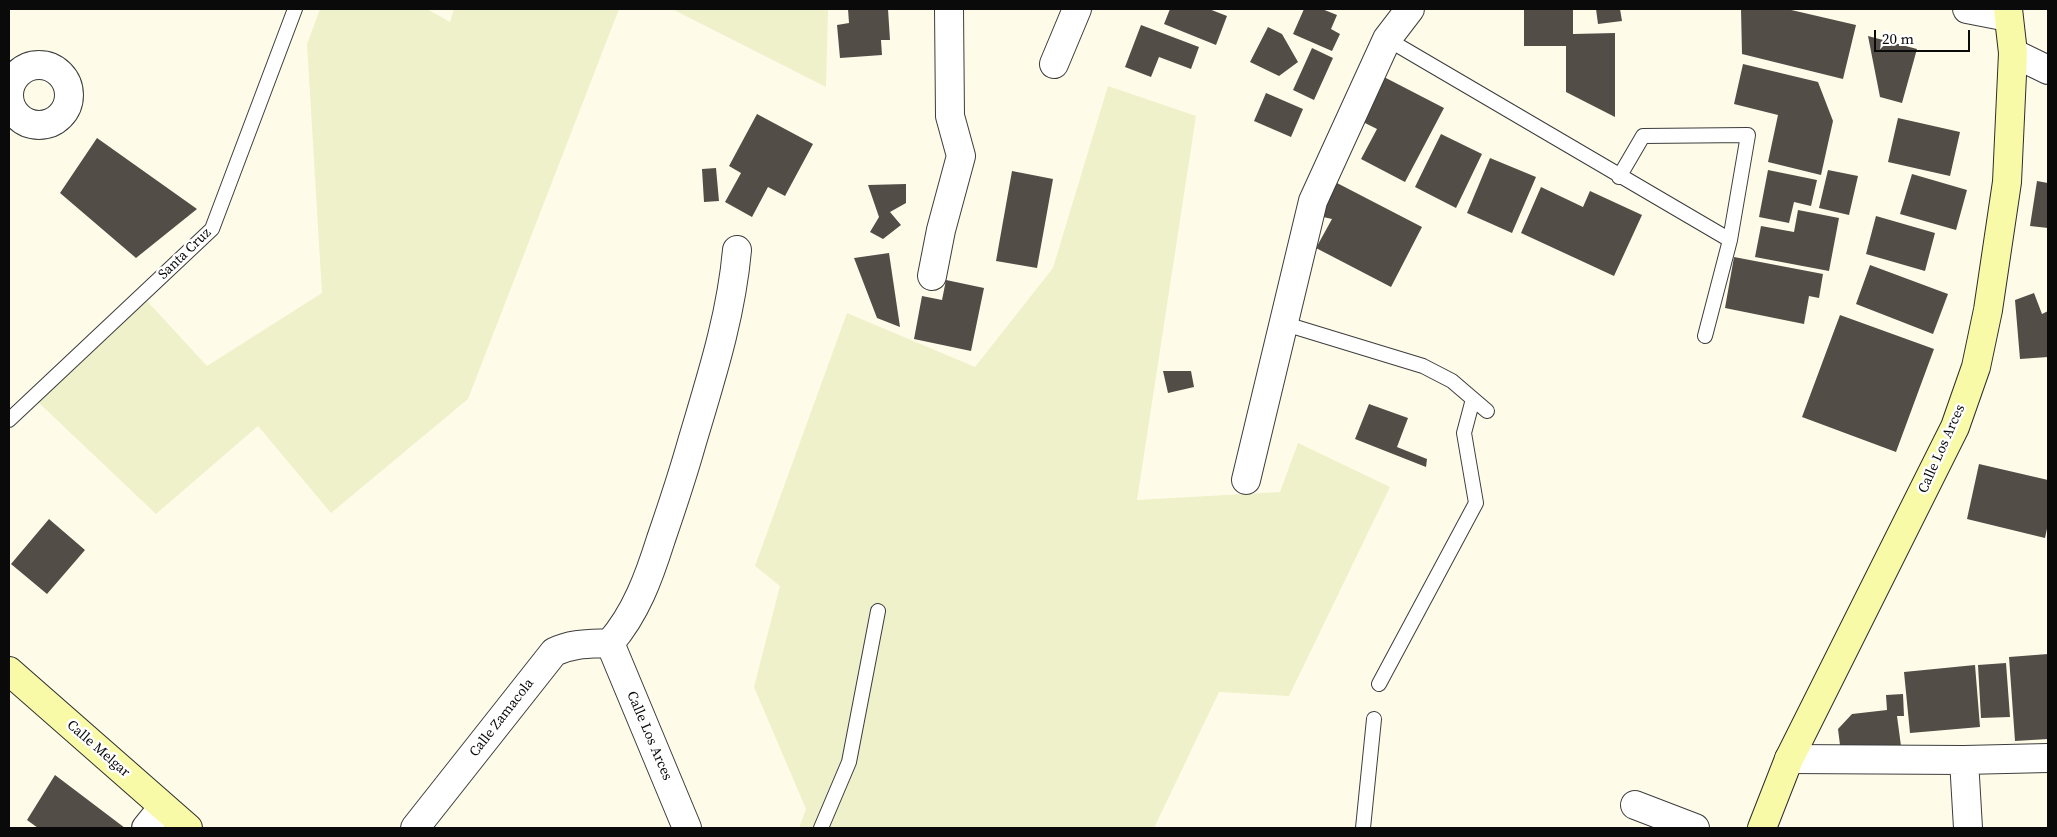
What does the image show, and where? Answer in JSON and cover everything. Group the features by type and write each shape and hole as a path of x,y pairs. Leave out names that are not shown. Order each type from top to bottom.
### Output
{"street":[{"path":"932,276 941,230 961,156 950,116 949,9"},
{"path":"1054,64 1077,9"},
{"path":"1246,480 1282,323 1313,201 1387,39 1410,9"},
{"path":"1967,9 2008,13"},
{"name":"Calle Los Arces","path":"1762,828 1789,759 1954,427 1976,367 1988,310 2006,182 2013,53 2008,13"},
{"path":"2013,53 2048,70"},
{"path":"610,643 624,627 644,589 678,491 724,328 733,289 737,250"},
{"name":"Calle Los Arces","path":"610,643 687,828"},
{"name":"Calle Zamacola","path":"415,828 554,652 565,646 577,644 610,643"},
{"name":"Calle Melgar","path":"9,671 188,828"},
{"path":"1789,759 1964,760 2048,758"},
{"path":"1964,760 1968,828"},
{"path":"1635,805 1695,828"},
{"path":"146,828 163,806"}],"lane":[{"name":"Santa Cruz","path":"9,420 212,229 295,9"},
{"path":"1387,39 1730,240"},
{"path":"1620,176 1642,136 1748,135 1730,240 1704,336"},
{"path":"1282,323 1423,366 1452,382 1487,411"},
{"path":"1379,684 1476,503 1464,433 1473,399"},
{"path":"820,828 849,762 878,611"},
{"path":"1362,828 1374,719"}],"green space":[{"path":"320,9 427,9 450,22 454,9 619,9 468,399 331,513 258,426 156,514 38,402 147,301 207,366 322,293 307,44"},
{"path":"672,9 828,9 826,87"},
{"path":"1108,86 1196,116 1137,500 1280,492 1298,443 1390,487 1289,696 1219,692 1154,828 799,828 806,809 754,687 780,586 755,566 847,313 975,367 1053,268"}],"building":[{"path":"848,9 888,9 890,40 881,40 882,55 840,58 837,25 849,23"},
{"path":"1170,9 1209,9 1227,16 1216,45 1164,24"},
{"path":"1304,9 1322,9 1337,15 1331,29 1340,34 1332,51 1293,34"},
{"path":"1524,9 1573,9 1573,34 1615,33 1615,117 1566,92 1566,46 1524,46"},
{"path":"1596,9 1620,9 1622,21 1598,24"},
{"path":"1741,9 1787,9 1856,25 1843,79 1742,54"},
{"path":"1141,25 1199,47 1191,69 1159,57 1151,77 1125,67"},
{"path":"1268,27 1282,34 1298,62 1279,76 1250,62"},
{"path":"1868,36 1917,49 1902,103 1880,97"},
{"path":"1312,48 1333,58 1314,100 1293,90"},
{"path":"1743,64 1818,82 1833,121 1821,175 1768,162 1778,115 1734,104"},
{"path":"1384,77 1444,108 1405,182 1361,159 1377,129 1361,121"},
{"path":"1266,93 1303,109 1291,137 1254,121"},
{"path":"757,114 813,144 785,196 768,187 752,217 725,202 741,173 729,166"},
{"path":"1898,118 1960,132 1950,176 1888,162"},
{"path":"1441,134 1482,154 1456,208 1415,187"},
{"path":"97,138 197,209 136,258 60,193"},
{"path":"1490,158 1536,177 1512,233 1467,213"},
{"path":"716,168 719,201 704,202 702,169"},
{"path":"1768,170 1817,180 1811,206 1794,202 1789,223 1759,217"},
{"path":"1828,170 1858,176 1849,215 1819,208"},
{"path":"1012,171 1053,179 1037,268 996,261"},
{"path":"1912,174 1967,190 1956,230 1900,214"},
{"path":"2037,181 2048,183 2048,228 2030,226"},
{"path":"1337,183 1422,227 1391,287 1316,248 1332,219 1319,216"},
{"path":"906,184 906,203 890,212 901,225 883,239 870,232 879,217 868,185"},
{"path":"1541,187 1583,207 1590,191 1642,215 1614,276 1521,233"},
{"path":"1798,210 1839,218 1829,271 1755,257 1761,226 1794,232"},
{"path":"1876,216 1935,233 1925,271 1866,254"},
{"path":"889,253 900,327 877,318 854,258"},
{"path":"1734,257 1823,274 1819,298 1809,296 1804,324 1725,308"},
{"path":"1870,265 1948,294 1933,334 1856,304"},
{"path":"946,280 984,288 971,351 914,339 922,296 942,300"},
{"path":"2034,293 2042,314 2048,311 2048,357 2020,359 2015,300"},
{"path":"1840,315 1934,349 1896,452 1802,417"},
{"path":"1163,371 1191,371 1194,387 1168,393"},
{"path":"1369,404 1408,418 1397,447 1427,459 1426,467 1355,439"},
{"path":"1979,464 2048,480 2048,524 2045,538 1967,519"},
{"path":"49,519 85,550 47,594 11,564"},
{"path":"2048,654 2048,739 2015,741 2009,657"},
{"path":"2006,663 2010,717 1981,718 1978,665"},
{"path":"1975,665 1980,727 1910,733 1904,672"},
{"path":"1903,694 1904,716 1897,716 1901,746 1841,753 1838,729 1852,714 1887,710 1886,695"},
{"path":"55,775 125,828 38,828 27,820"}]}
